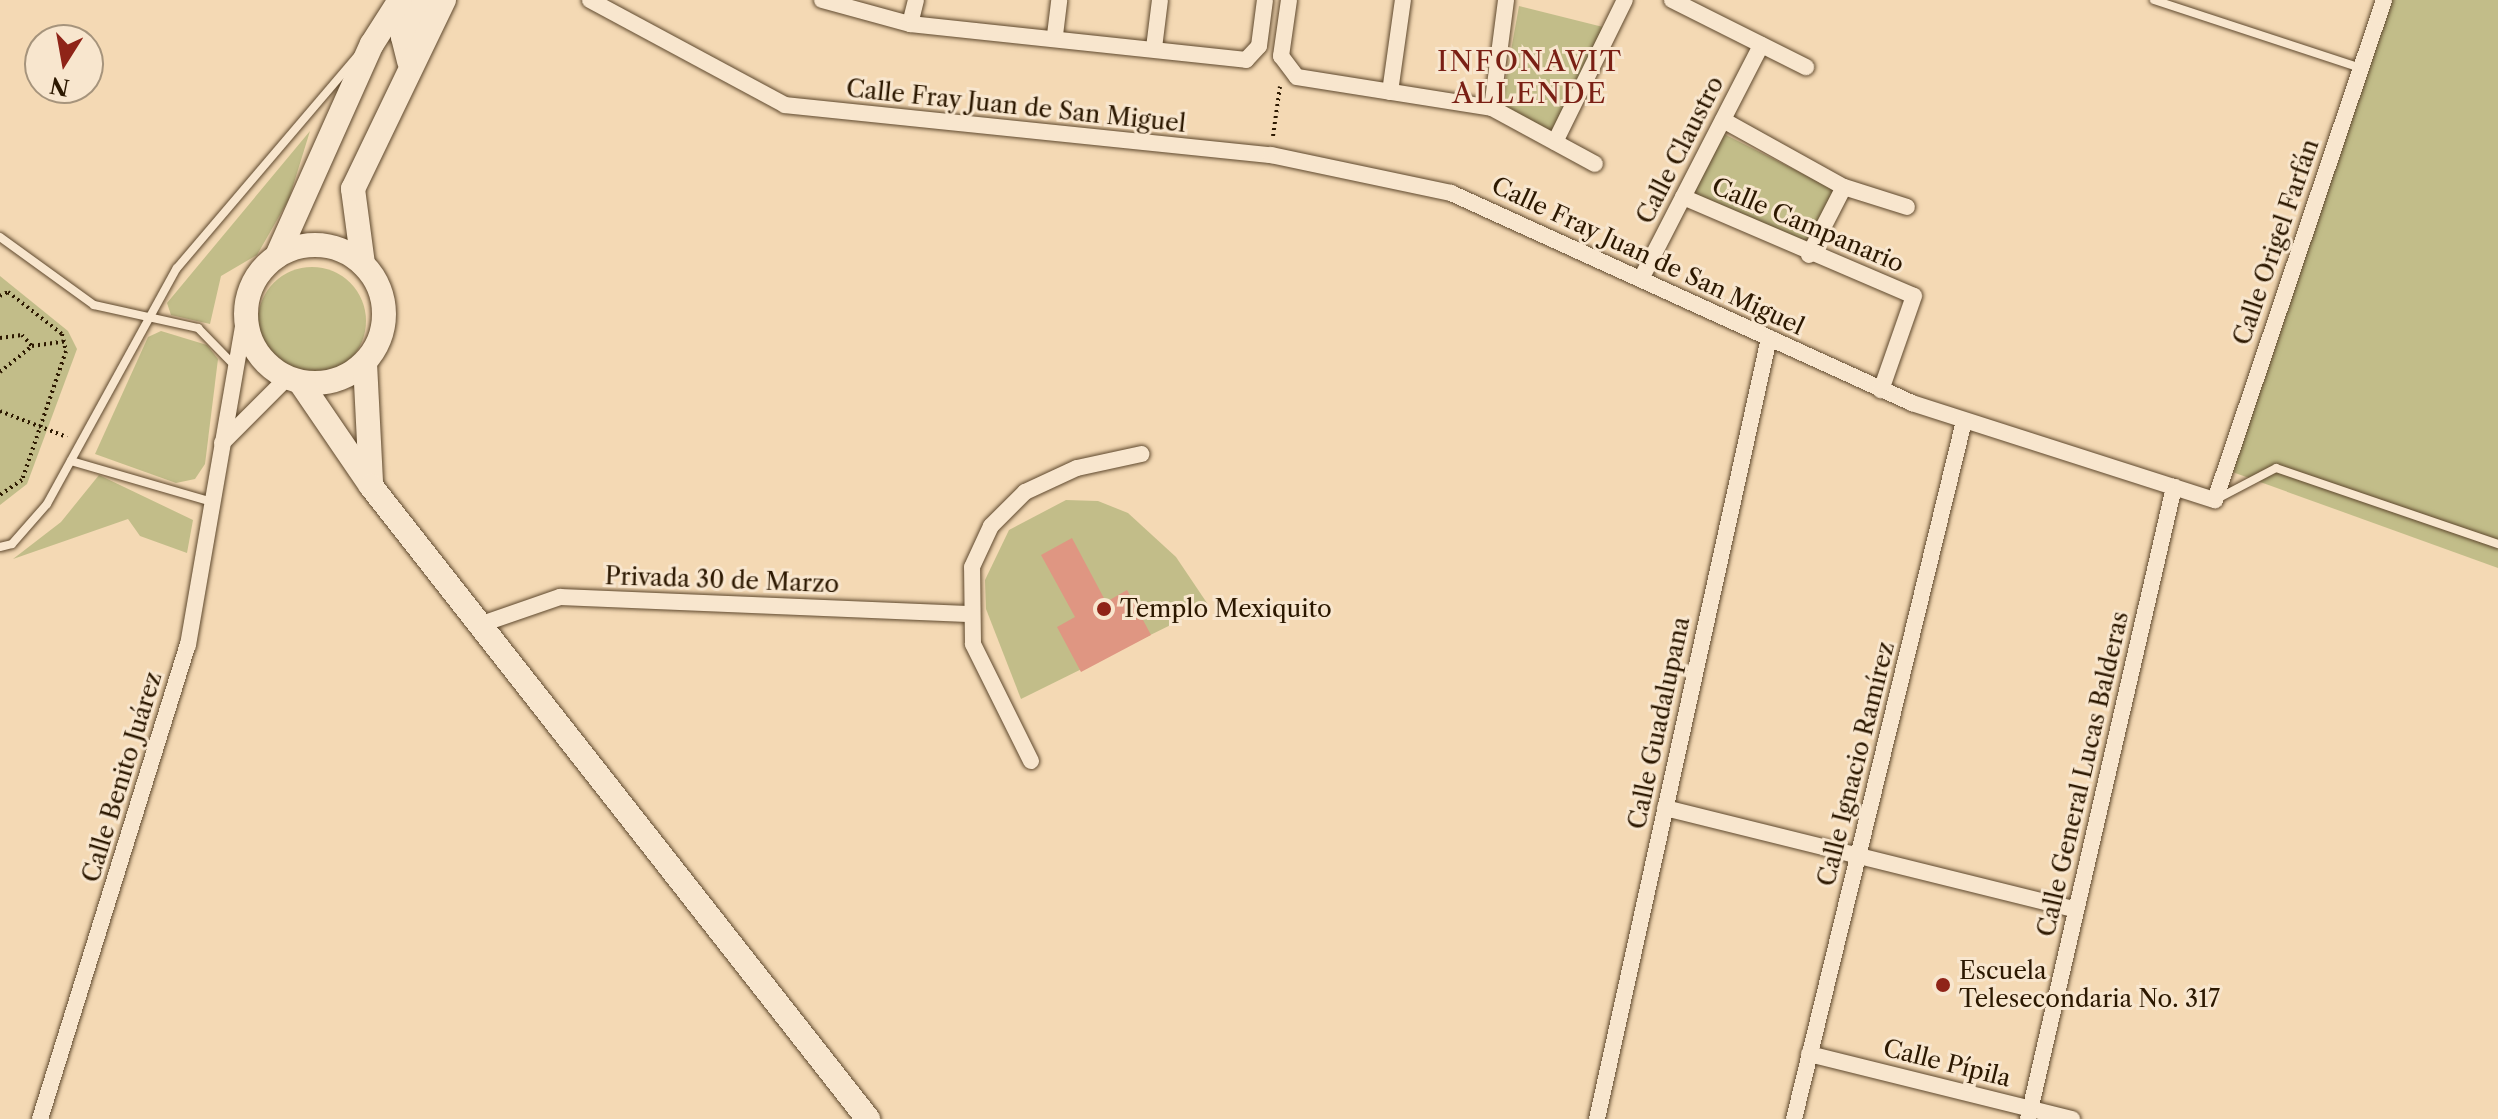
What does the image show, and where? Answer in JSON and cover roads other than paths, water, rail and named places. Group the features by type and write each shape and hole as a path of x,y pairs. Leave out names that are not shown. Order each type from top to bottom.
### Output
{"main road":[{"path":"400,0 372,44 277,256 255,278 246,308 249,337 264,361 294,380 371,486 868,1119"},
{"path":"409,61 403,37 422,0"},
{"path":"371,486 365,363 385,313 363,264 353,189 409,61 444,0"},
{"path":"277,256 306,245 337,248 363,264"},
{"path":"294,380 346,377 365,363"}],"street":[{"name":"Calle Fray Juan de San Miguel","path":"590,0 785,105 1271,155 1451,193 1642,277 1881,390 1964,421 2215,500"},
{"path":"822,0 910,24 1055,35 1234,59 1255,54 1265,0"},
{"path":"910,24 916,0"},
{"path":"1055,35 1059,0"},
{"path":"1154,48 1160,0"},
{"path":"1289,0 1285,68 1312,81 1492,108 1595,164"},
{"path":"1390,92 1403,0"},
{"path":"1492,108 1506,0"},
{"path":"1555,142 1625,0"},
{"path":"1672,0 1806,67"},
{"name":"Calle Origel Farfán","path":"2215,500 2384,0"},
{"name":"Calle Claustro","path":"1642,277 1761,45"},
{"path":"1723,120 1844,187 1907,207"},
{"path":"1809,255 1844,187"},
{"name":"Calle Campanario","path":"1683,197 1809,255 1914,296 1881,390"},
{"name":"Calle Benito Juárez","path":"40,1119 188,645 246,308"},
{"name":"Calle Guadalupana","path":"1597,1119 1769,338"},
{"path":"222,443 294,380"},
{"name":"Calle Ignacio Ramírez","path":"1794,1119 1964,421"},
{"path":"1031,761 979,657 968,614 972,567 991,526 1025,492 1077,468 1142,454"},
{"name":"Calle General Lucas Balderas","path":"2028,1113 2174,487"},
{"name":"Privada 30 de Marzo","path":"479,625 560,597 968,614"},
{"path":"1665,808 2076,910"},
{"name":"Calle Pípila","path":"1809,1054 2028,1113 2072,1119"}],"lane":[{"path":"2154,0 2361,68"},
{"path":"0,547 12,544 47,504 147,316 339,70 372,44"},
{"path":"0,237 94,305 198,328 234,365"},
{"path":"71,461 212,502"},
{"path":"2215,500 2276,468 2498,544"}],"place":[{"name":"Templo Mexiquito","path":"1104,609"},
{"name":"Escuela Telesecondaria No. 317","path":"1943,985"}],"district":[{"name":"INFONAVIT ALLENDE","path":"1530,77"}]}
